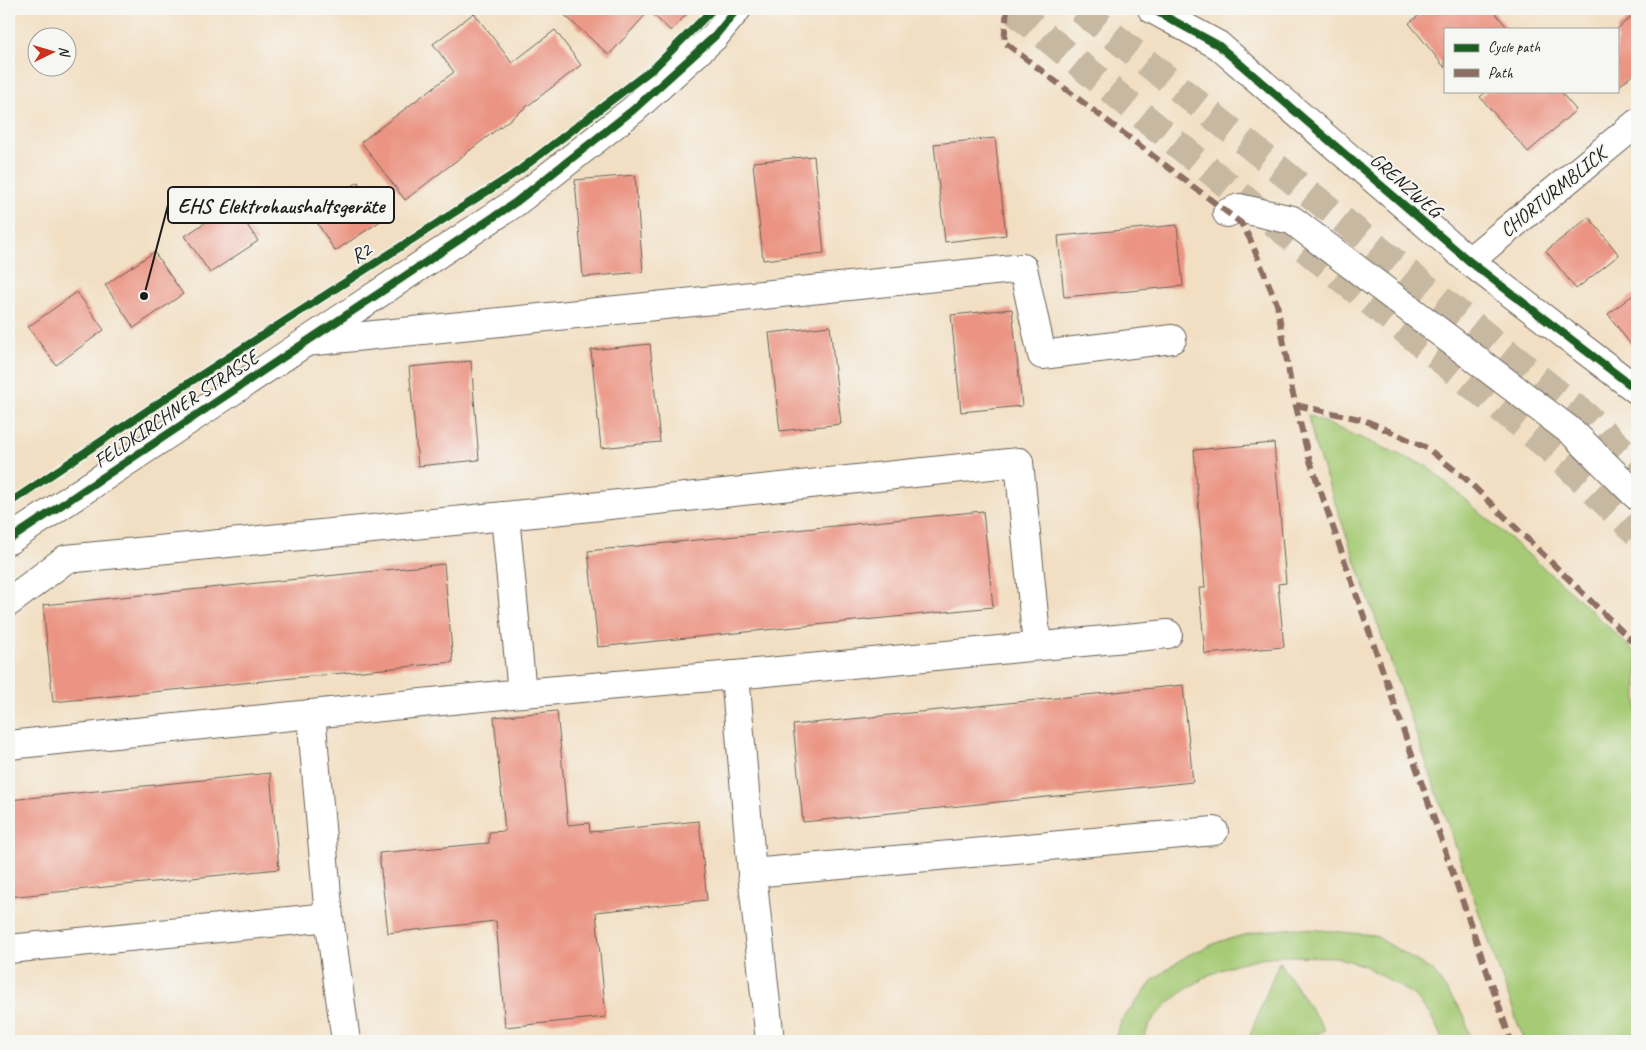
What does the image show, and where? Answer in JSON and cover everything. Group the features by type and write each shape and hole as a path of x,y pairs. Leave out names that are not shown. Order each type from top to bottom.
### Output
{"street":[{"name":"FELDKIRCHNER STRASSE","path":"9,540 516,202 633,110 714,36 737,9"},
{"name":"GRENZWEG","path":"1152,9 1218,45 1470,261 1637,390"},
{"name":"CHORTURMBLICK","path":"1470,261 1637,123"},
{"path":"1227,213 1239,208 1292,220 1573,434 1637,496"},
{"path":"306,342 1024,268 1042,355 1172,339"},
{"path":"9,602 66,559 505,516 1019,462 1037,646"},
{"path":"505,516 522,693"},
{"path":"9,745 522,693 1168,634"},
{"path":"735,675 752,873 770,1041"},
{"path":"311,714 329,916 346,1041"},
{"path":"752,873 1214,831"},
{"path":"9,949 329,916"}],"green space":[{"path":"1308,415 1428,467 1570,591 1637,654 1637,1041 1524,1041 1315,446"},
{"path":"1297,928 1374,935 1433,971 1464,1015 1471,1041 1443,1041 1432,1018 1415,996 1365,966 1336,957 1278,956 1235,964 1209,975 1167,1004 1151,1022 1142,1041 1114,1041 1121,1021 1154,979 1188,955 1221,941 1261,931"},
{"path":"1279,962 1325,1030 1288,1042 1267,1041 1250,1035"}],"building":[{"path":"566,9 691,9 671,31 649,11 609,55 562,13"},
{"path":"1427,9 1492,9 1506,26 1504,28 1444,28 1444,67 1409,23"},
{"path":"474,13 512,63 555,30 581,65 405,200 361,142 454,72 433,44"},
{"path":"1633,15 1637,20 1637,71 1618,87 1618,28"},
{"path":"1486,92 1561,92 1576,110 1528,152 1480,97"},
{"path":"995,138 1006,235 945,242 934,144"},
{"path":"814,156 824,253 763,260 753,162"},
{"path":"635,175 643,272 583,277 575,180"},
{"path":"358,182 382,220 335,251 311,213"},
{"path":"233,204 258,241 210,273 185,236"},
{"path":"1589,217 1619,255 1576,289 1546,251"},
{"path":"1177,225 1183,286 1064,297 1058,236"},
{"path":"154,252 183,294 134,328 105,285"},
{"path":"77,292 104,330 56,365 28,327"},
{"path":"1637,292 1637,347 1634,349 1608,314"},
{"path":"1012,309 1022,406 961,412 951,315"},
{"path":"830,326 841,424 780,431 769,333"},
{"path":"650,344 660,442 601,448 591,350"},
{"path":"471,361 479,460 418,466 409,367"},
{"path":"1274,443 1286,583 1278,584 1284,647 1205,654 1199,588 1205,588 1194,450"},
{"path":"983,511 993,607 598,647 588,551"},
{"path":"444,564 453,662 53,702 43,605"},
{"path":"1183,685 1193,782 803,822 793,725"},
{"path":"557,711 568,825 589,823 590,832 699,821 707,900 596,912 606,1017 505,1027 496,921 388,933 379,853 489,843 489,832 505,831 494,717"},
{"path":"270,773 279,869 9,897 9,800"}],"tunnel":[{"path":"1012,9 1554,452 1637,533"},
{"path":"1080,9 1587,417 1637,464"}],"marked path":[{"path":"1007,9 1004,42 1241,223 1250,239 1277,304 1292,390 1308,455 1511,1041"},
{"path":"1296,405 1364,420 1427,448 1466,479 1637,646"}],"cycle path":[{"name":"R2","path":"9,503 187,384 517,172 655,67 713,9"},
{"path":"9,540 516,202 633,110 715,36 737,9"},
{"path":"1152,9 1218,45 1469,261 1637,390"}],"place":[{"name":"EHS Elektrohaushaltsgeräte","path":"144,296"}]}
